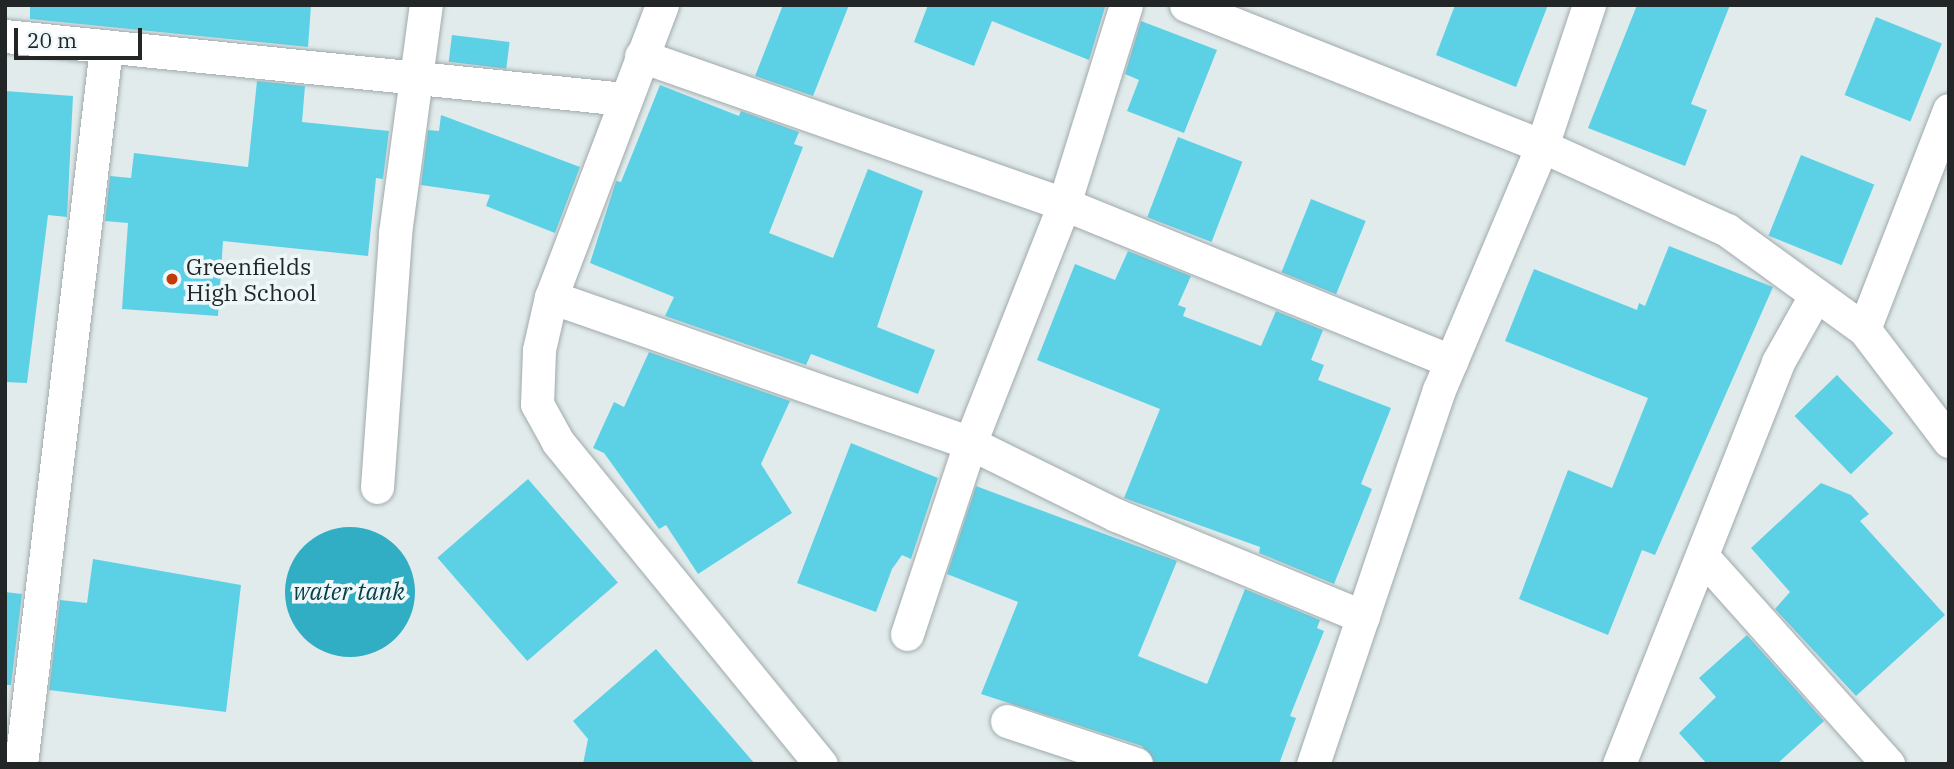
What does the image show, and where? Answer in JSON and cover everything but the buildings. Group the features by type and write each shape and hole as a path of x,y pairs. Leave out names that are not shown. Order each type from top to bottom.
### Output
{"street":[{"path":"377,487 395,233 426,5"},
{"path":"662,5 551,296 539,350 537,404 558,442 821,764"},
{"path":"907,634 970,443 1064,204 1126,5"},
{"path":"1186,5 1542,146 1727,230 1864,329 1949,441"},
{"path":"1313,764 1451,361 1542,146 1589,5"},
{"path":"5,36 624,99"},
{"path":"21,764 106,48"},
{"path":"641,56 1064,204 1451,361"},
{"path":"1864,329 1949,110"},
{"path":"551,296 970,443 1115,515 1363,617"},
{"path":"1619,764 1778,362 1815,296"},
{"path":"1703,557 1888,764"},
{"path":"1007,721 1136,764"}],"water":[{"name":"water tank","path":"350,527 375,532 396,546 410,567 415,592 410,617 396,638 375,652 350,657 325,652 304,638 290,617 285,592 290,567 304,546 325,532"}],"place":[{"name":"Greenfields High School","path":"172,279"}]}
